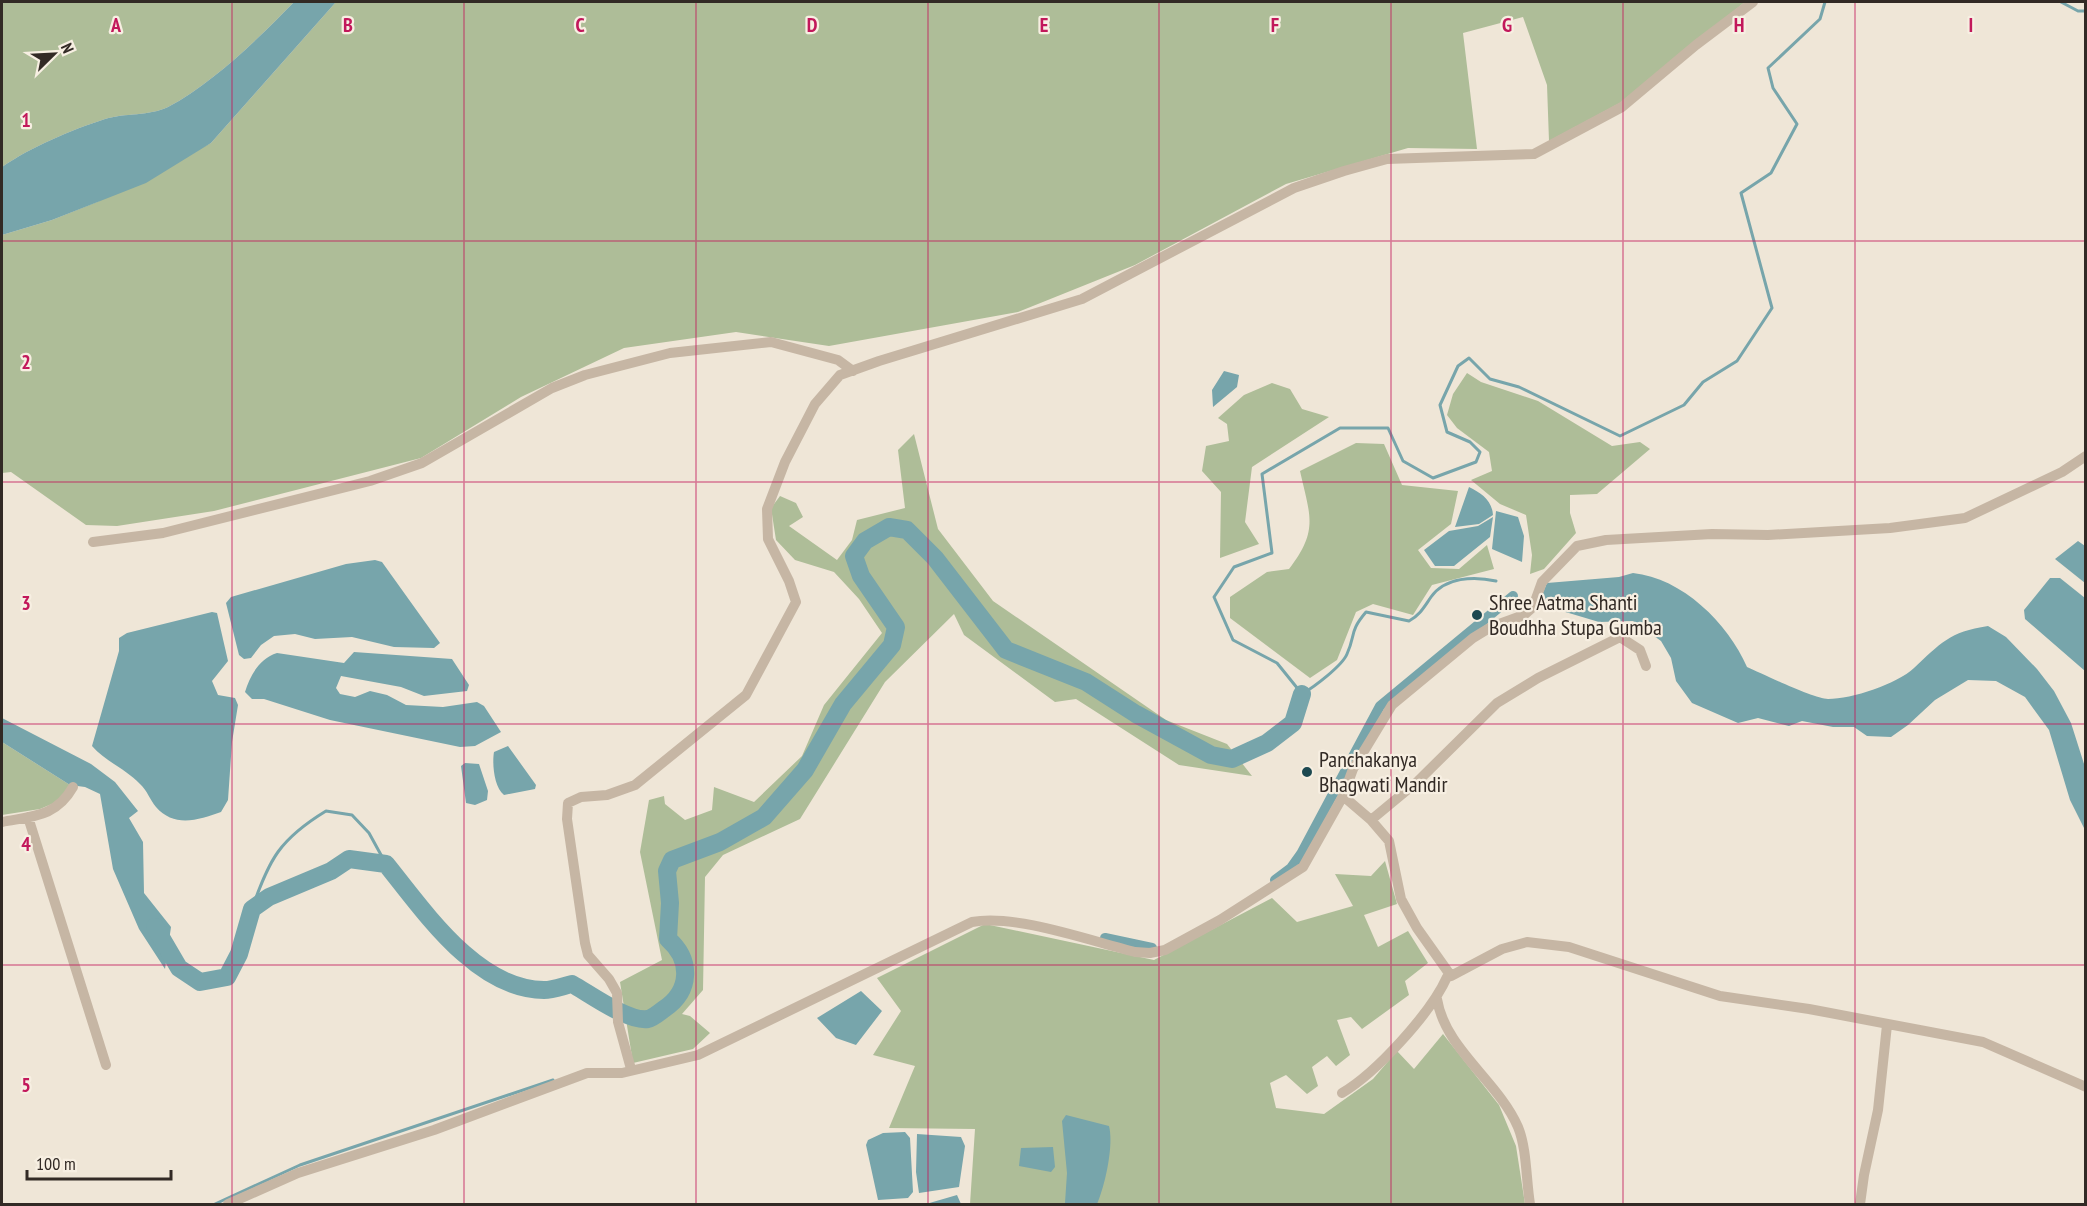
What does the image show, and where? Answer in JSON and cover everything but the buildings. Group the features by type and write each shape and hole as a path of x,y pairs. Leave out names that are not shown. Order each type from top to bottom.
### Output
{"street":[{"path":"631,1070 618,1022 618,1002 609,979 588,955 567,819 568,803 581,797 607,795 635,785 746,694 796,602 789,581 768,539 767,509 785,462 815,404 840,375 1082,299 1294,188 1344,171 1387,159 1534,154 1622,107 1696,45 1754,2"},
{"path":"93,542 163,533 370,481 422,463 552,388 585,375 669,353 771,342 838,360 854,370"},
{"path":"228,1204 297,1173 434,1130 587,1073 622,1073 698,1055 972,922 990,919 1017,923 1135,952 1150,953 1165,950 1229,914 1302,867 1343,796 1353,769 1392,705 1473,638 1491,627 1524,615 1533,607 1542,582 1577,546 1606,540 1688,535 1768,535 1890,528 1965,518 2062,472 2085,456"},
{"path":"1371,820 1418,781 1497,703 1538,678 1620,637 1640,650 1646,666"},
{"path":"2,822 49,813 59,807 73,787"},
{"path":"1343,796 1371,820 1389,841 1401,899 1417,928 1451,976"},
{"path":"28,817 106,1065"},
{"path":"1342,1093 1363,1081 1437,999 1447,977 1502,949 1527,942 1569,947 1720,996 1809,1009 1983,1042 2085,1087"},
{"path":"1437,999 1440,1020 1504,1104 1518,1128 1530,1204"},
{"path":"1860,1204 1878,1110 1887,1025"}],"green space":[{"path":"2,2 294,2 251,45 218,73 168,107 153,112 112,117 92,123 38,146 2,167"},
{"path":"336,2 1745,2 1620,103 1549,141 1547,85 1523,17 1463,33 1477,149 1408,148 1286,184 1135,265 1018,312 829,346 736,332 624,348 521,397 421,458 214,511 117,526 86,525 11,472 2,473 2,235 52,220 97,202 211,143"},
{"path":"1467,373 1481,382 1538,401 1612,446 1640,442 1650,449 1597,494 1570,495 1570,513 1576,533 1544,569 1530,574 1532,555 1526,515 1500,504 1471,480 1492,471 1489,452 1457,428 1447,415 1453,394"},
{"path":"1272,383 1290,389 1302,409 1329,417 1252,467 1245,522 1259,544 1220,558 1221,492 1202,471 1206,446 1229,441 1227,424 1218,418 1244,395"},
{"path":"914,434 938,529 993,601 1166,720 1227,744 1252,776 1179,765 1076,699 1055,702 964,635 954,614 885,682 800,819 723,855 705,877 703,990 682,1014 690,1016 710,1033 693,1049 633,1063 620,982 662,960 640,852 649,800 664,796 665,804 685,820 712,810 714,787 754,802 802,756 824,705 882,633 859,599 834,572 795,560 776,540 771,508 780,496 796,503 803,517 789,526 837,560 852,540 857,520 905,508 898,450"},
{"path":"1356,443 1384,444 1402,485 1458,491 1451,524 1418,550 1431,568 1459,569 1487,545 1494,569 1432,585 1413,615 1373,604 1356,612 1337,660 1310,678 1230,618 1230,597 1267,572 1289,569 1305,544 1310,522 1300,471"},
{"path":"2,742 70,785 59,801 40,809 2,815"},
{"path":"1385,861 1397,904 1364,915 1378,947 1408,931 1428,963 1405,981 1409,995 1362,1029 1351,1017 1337,1020 1350,1055 1336,1066 1327,1056 1312,1067 1318,1086 1307,1094 1286,1075 1270,1083 1276,1108 1324,1114 1373,1079 1397,1051 1414,1069 1443,1034 1499,1105 1516,1146 1525,1204 970,1204 975,1129 889,1128 915,1066 873,1055 901,1011 877,978 985,924 1154,960 1272,898 1297,922 1353,906 1335,874 1371,876"}],"water":[{"path":"294,2 336,2 211,143 146,183 52,220 2,235 2,167 38,146 92,123 112,117 153,112 168,107 218,73 251,45"},
{"path":"1224,371 1239,375 1237,387 1213,407 1212,390"},
{"path":"1469,487 1488,501 1493,515 1479,524 1455,527"},
{"path":"1496,511 1518,517 1524,536 1522,562 1492,549"},
{"path":"1493,517 1490,537 1454,566 1435,566 1424,550 1449,531 1478,526"},
{"path":"2078,541 2085,546 2085,583 2055,559"},
{"path":"375,560 382,562 440,643 434,648 394,647 352,637 315,639 295,634 274,636 261,645 251,658 244,659 239,655 226,603 231,597 346,564"},
{"path":"1633,573 1669,584 1686,593 1701,605 1728,634 1747,667 1821,698 1849,696 1886,685 1914,668 1946,640 1964,632 1988,626 2006,637 2037,669 2054,691 2071,723 2085,767 2085,830 2070,800 2049,730 2025,697 1996,681 1968,680 1935,700 1891,737 1867,736 1854,727 1833,727 1802,721 1789,726 1758,718 1738,723 1692,703 1676,681 1671,658 1661,641 1633,621 1599,622 1542,605 1541,597 1547,583 1619,577"},
{"path":"2050,578 2060,578 2085,598 2085,671 2025,619 2024,610"},
{"path":"212,612 217,613 228,661 212,681 218,695 235,698 238,705 232,742 228,800 221,812 204,818 179,820 163,814 145,789 92,746 119,651 119,638 127,633"},
{"path":"354,652 452,659 469,685 467,691 424,696 401,687 341,676 336,688 340,694 355,697 370,691 387,695 406,705 443,707 477,702 484,706 501,732 475,746 460,747 330,720 264,699 252,699 245,692 257,668 271,655 277,653 344,663"},
{"path":"2,718 91,764 115,782 138,811 129,818 143,842 144,893 171,927 165,969 139,929 113,869 100,794 85,787 70,785 2,742"},
{"path":"508,746 536,785 535,789 504,795 498,787 494,775 494,752"},
{"path":"465,763 479,764 488,791 487,800 475,805 466,803 461,766"},
{"path":"861,991 882,1011 856,1045 836,1038 817,1018"},
{"path":"1066,1115 1109,1126 1108,1165 1097,1204 1065,1203 1067,1173 1062,1121"},
{"path":"905,1132 910,1138 913,1192 908,1198 878,1200 866,1145 868,1140 883,1133"},
{"path":"917,1134 961,1137 965,1146 959,1187 919,1193 916,1172"},
{"path":"1053,1147 1055,1167 1051,1172 1019,1166 1021,1148"},
{"path":"957,1195 961,1204 926,1204"}],"waterway":[{"path":"1496,581 1469,579 1444,585 1409,621 1366,612 1355,629 1344,659 1327,676 1302,694 1277,663 1233,640 1214,597 1234,567 1272,553 1262,474 1340,428 1388,428 1403,461 1433,478 1476,462 1480,452 1470,442 1447,432 1440,405 1458,366 1469,358 1490,379 1519,387 1620,436 1684,405 1703,382 1737,361 1772,308 1741,193 1771,173 1797,124 1773,88 1768,68 1820,19 1825,2"},
{"path":"2061,2 2078,11 2086,11"},
{"path":"155,927 179,968 200,982 227,977 239,954 252,909 269,897 331,871 349,859 386,864 417,904 454,945 496,977 520,987 544,990 572,984 620,1012 640,1019 652,1017 673,1002 679,993 685,975 681,956 668,939 670,903 667,871 672,860 720,842 764,817 805,770 843,704 892,645 896,627 861,576 854,556 865,541 889,527 907,530 935,558 1006,650 1086,682 1136,714 1211,755 1232,759 1267,743 1293,723 1302,694"},
{"path":"1275,880 1291,868 1301,854 1380,706 1513,596"},
{"path":"252,909 264,877 278,852 297,831 326,811 352,815 369,833 386,864"},
{"path":"1105,938 1152,948"},
{"path":"215,1204 300,1165 553,1080"}],"place":[{"name":"Shree Aatma Shanti Boudhha Stupa Gumba","path":"1477,615"},
{"name":"Panchakanya Bhagwati Mandir","path":"1307,772"}]}
